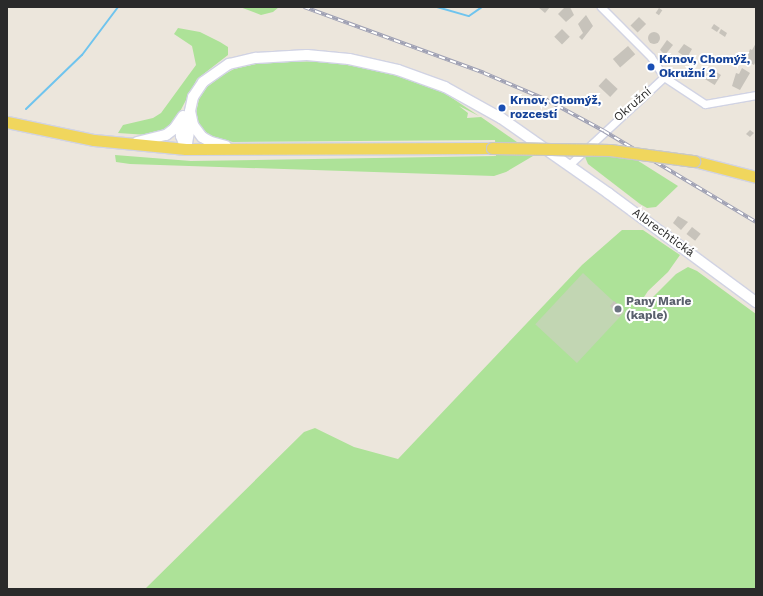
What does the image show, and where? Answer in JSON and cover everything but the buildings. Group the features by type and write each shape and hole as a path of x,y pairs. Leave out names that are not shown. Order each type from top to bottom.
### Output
{"main road":[{"name":"Albrechtická","path":"187,118 193,97 211,74 240,61 307,55 362,61 405,72 459,94 569,165 756,302"},
{"path":"119,144 161,137 174,129 187,118"},
{"path":"186,150 187,118"},
{"path":"187,118 198,133 211,142 265,151"},
{"path":"7,122 119,144 186,150 265,151 492,148 610,150 694,161 756,177"}],"street":[{"path":"601,7 651,57 664,77 704,104 756,95"},
{"name":"Okružní","path":"569,165 664,77"}],"green space":[{"path":"240,7 279,7 273,12 261,15"},
{"path":"178,28 200,32 220,42 228,47 228,55 197,79 175,121 167,129 148,135 118,133 123,125 153,118 161,113 196,65 192,46 174,34"},
{"path":"322,61 379,70 418,80 440,90 479,116 459,106 468,113 467,118 481,117 537,156 533,156 506,172 494,176 130,164 116,162 115,155 191,161 496,156 495,140 233,142 214,138 206,134 199,125 196,113 199,99 207,87 234,69 261,63"},
{"path":"599,144 613,145 678,186 656,207 647,208 588,164 585,157"},
{"path":"622,230 643,230 680,255 668,272 648,291 644,297 645,301 650,300 676,274 688,267 697,271 756,314 756,589 145,589 304,432 315,428 354,447 398,459 582,265"},
{"path":"583,273 625,312 577,363 535,324"}],"waterway":[{"path":"26,109 82,55 118,7"},
{"path":"437,7 469,16 482,7"}],"railway":[{"path":"304,7 484,73 547,100 604,131 756,222"}],"place":[{"name":"Krnov, Chomýž, Okružní 2","path":"651,67"},
{"name":"Krnov, Chomýž, rozcestí","path":"502,108"},
{"name":"Pany Marie (kaple)","path":"618,309"}]}
